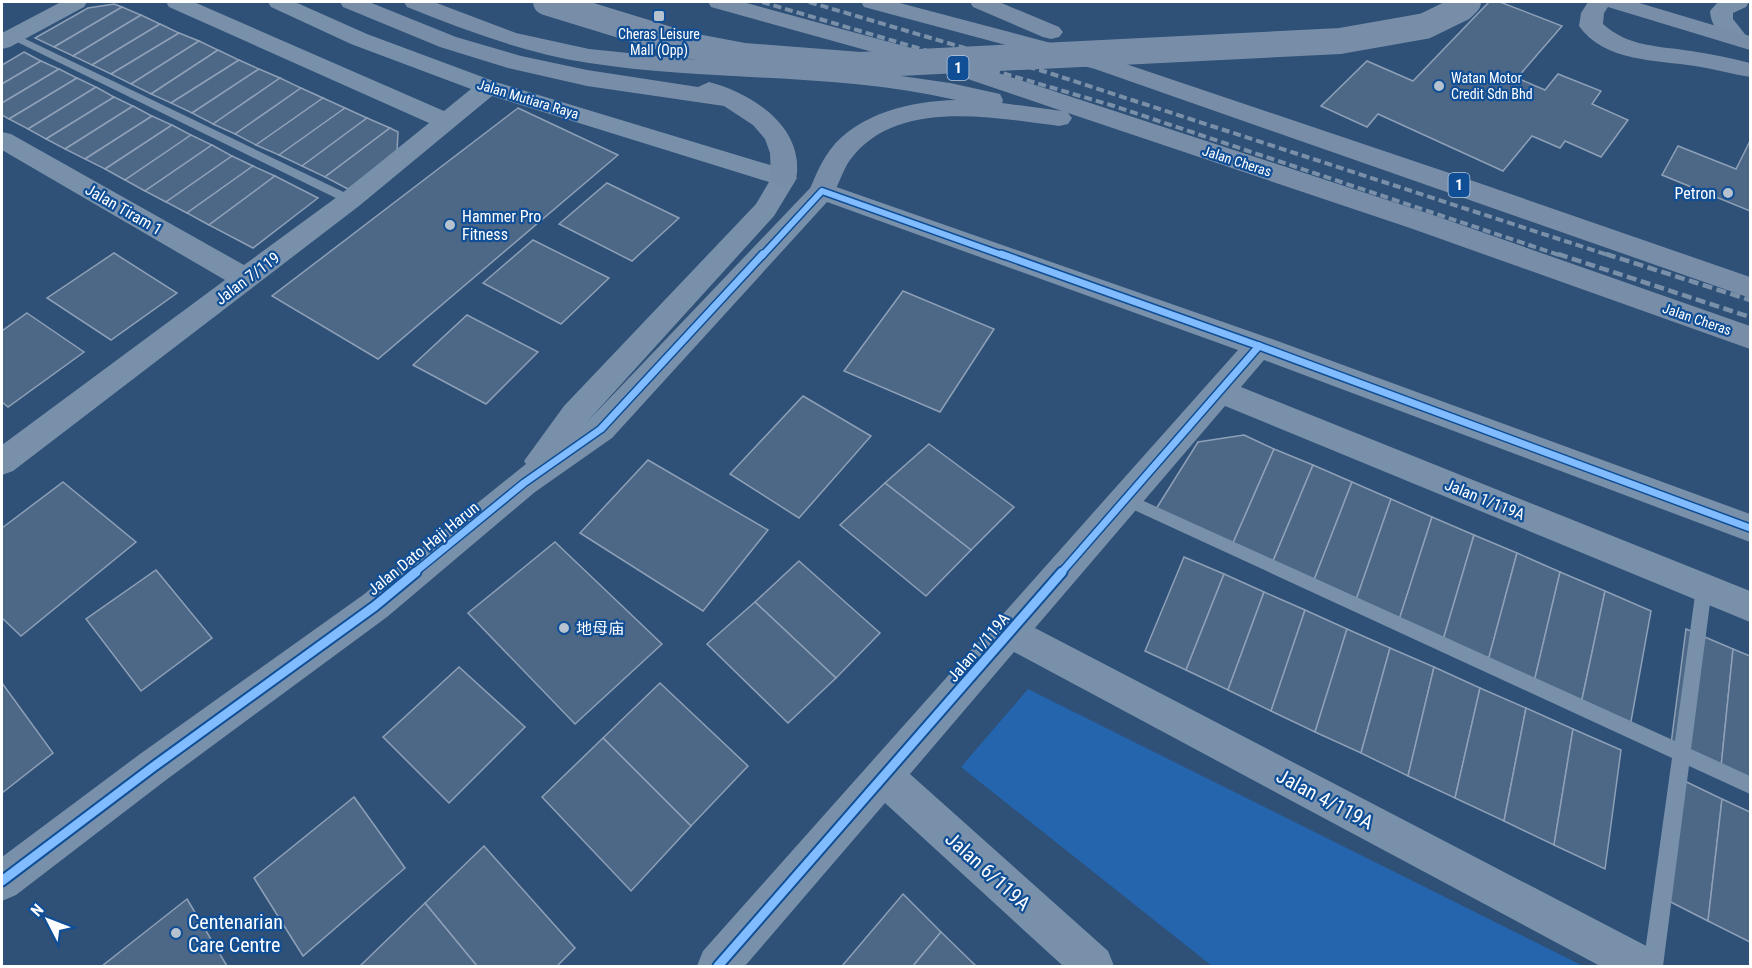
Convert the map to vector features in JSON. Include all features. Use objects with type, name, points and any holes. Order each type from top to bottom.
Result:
[{"type":"highway","points":[[351,2],[448,42],[528,66],[590,79],[729,99]]},
{"type":"highway","points":[[416,2],[490,32],[523,43],[560,50],[656,64],[867,78],[956,90],[1059,118],[1177,142]]},
{"type":"highway","points":[[546,2],[686,45],[744,56],[860,65],[1340,41],[1425,26],[1462,8],[1468,2]]},
{"type":"highway","name":"Jalan Cheras","points":[[719,2],[968,71],[1420,221],[1750,338]]},
{"type":"highway","name":"1","points":[[872,2],[1103,64],[1750,288]]},
{"type":"highway","points":[[981,2],[1054,33],[1159,67],[1221,104]]},
{"type":"highway","points":[[1600,2],[1594,7],[1591,16],[1592,26],[1599,35],[1618,46],[1639,53],[1724,63],[1750,70]]},
{"type":"highway","points":[[1614,2],[1743,41]]},
{"type":"highway","points":[[656,64],[754,112],[773,132],[782,151],[784,178]]},
{"type":"highway","points":[[822,191],[839,157],[861,135],[907,112],[961,107],[1059,118]]},
{"type":"highway","points":[[1697,268],[1750,273]]},
{"type":"street","points":[[7,39],[76,2]]},
{"type":"street","points":[[177,2],[448,122]]},
{"type":"street","name":"Jalan Mutiara Raya","points":[[279,2],[359,39],[488,87],[784,178]]},
{"type":"street","points":[[1738,2],[1728,5],[1721,11],[1722,20],[1743,41]]},
{"type":"street","name":"Jalan 7/119","points":[[2,462],[350,200],[488,87]]},
{"type":"street","name":"Jalan Tiram 1","points":[[2,140],[246,279]]},
{"type":"street","name":"Jalan Dato Haji Harun","points":[[524,483],[574,415],[765,210],[784,178]]},
{"type":"street","points":[[822,191],[1259,346],[1750,528]]},
{"type":"street","name":"Jalan Dato Haji Harun","points":[[2,881],[153,767],[375,606],[524,483],[601,429],[822,191]]},
{"type":"street","name":"Jalan 1/119A","points":[[718,966],[1259,346]]},
{"type":"street","name":"Jalan 1/119A","points":[[1220,391],[1750,607]]},
{"type":"street","name":"Jalan 4/119A","points":[[1010,632],[1641,966]]},
{"type":"street","name":"Jalan 6/119A","points":[[884,776],[1093,966]]},
{"type":"lane","points":[[7,39],[350,200]]},
{"type":"lane","points":[[1126,499],[1750,785]]},
{"type":"lane","points":[[1653,966],[1704,588]]},
{"type":"shaded area","points":[[1028,689],[1583,966],[1212,966],[961,767]]},
{"type":"building","name":"Watan Motor Credit Sdn Bhd","points":[[1489,2],[1500,2],[1562,26],[1517,78],[1545,90],[1558,74],[1601,91],[1592,104],[1628,120],[1601,157],[1565,141],[1560,148],[1532,136],[1503,171],[1378,114],[1367,127],[1321,106],[1367,61],[1413,81]]},
{"type":"building","points":[[114,4],[122,7],[54,47],[35,38],[88,8]]},
{"type":"building","points":[[122,7],[141,15],[73,56],[54,47]]},
{"type":"building","points":[[141,15],[160,24],[92,65],[73,56]]},
{"type":"building","points":[[160,24],[179,33],[111,74],[92,65]]},
{"type":"building","points":[[179,33],[199,41],[131,84],[111,74]]},
{"type":"building","points":[[199,41],[218,50],[151,94],[131,84]]},
{"type":"building","points":[[218,50],[239,60],[171,103],[151,94]]},
{"type":"building","points":[[24,52],[41,61],[2,84],[2,65]]},
{"type":"building","points":[[239,60],[259,69],[192,113],[171,103]]},
{"type":"building","points":[[41,61],[59,69],[2,103],[2,84]]},
{"type":"building","points":[[59,69],[77,78],[9,119],[2,115],[2,103]]},
{"type":"building","points":[[259,69],[280,78],[213,124],[192,113]]},
{"type":"building","points":[[77,78],[96,87],[28,129],[9,119]]},
{"type":"building","points":[[280,78],[301,88],[235,134],[213,124]]},
{"type":"building","points":[[96,87],[114,97],[46,139],[28,129]]},
{"type":"building","points":[[301,88],[323,98],[256,145],[235,134]]},
{"type":"building","points":[[114,97],[133,106],[65,149],[46,139]]},
{"type":"building","points":[[323,98],[345,108],[279,155],[256,145]]},
{"type":"building","points":[[133,106],[152,116],[85,159],[65,149]]},
{"type":"building","points":[[345,108],[367,118],[302,166],[279,155]]},
{"type":"building","name":"Hammer Pro Fitness","points":[[518,108],[618,155],[378,359],[272,296]]},
{"type":"building","points":[[152,116],[172,125],[105,169],[85,159]]},
{"type":"building","points":[[367,118],[390,128],[325,177],[302,166]]},
{"type":"building","points":[[172,125],[191,135],[125,180],[105,169]]},
{"type":"building","points":[[390,128],[398,132],[397,152],[348,189],[325,177]]},
{"type":"building","points":[[191,135],[212,145],[145,191],[125,180]]},
{"type":"building","name":"Petron","points":[[1750,141],[1750,211],[1662,175],[1678,146],[1736,169]]},
{"type":"building","points":[[212,145],[232,156],[166,202],[145,191]]},
{"type":"building","points":[[232,156],[253,166],[187,213],[166,202]]},
{"type":"building","points":[[253,166],[275,176],[209,225],[187,213]]},
{"type":"building","points":[[275,176],[318,198],[253,248],[209,225]]},
{"type":"building","points":[[607,183],[679,218],[632,261],[559,224]]},
{"type":"building","points":[[533,240],[609,278],[561,324],[483,283]]},
{"type":"building","points":[[114,253],[177,293],[111,340],[47,298]]},
{"type":"building","points":[[903,291],[994,329],[940,412],[844,371]]},
{"type":"building","points":[[27,313],[84,352],[8,407],[2,402],[2,331]]},
{"type":"building","points":[[467,315],[538,352],[486,404],[413,365]]},
{"type":"building","points":[[803,396],[871,436],[799,518],[730,474]]},
{"type":"building","points":[[1244,435],[1274,449],[1233,543],[1156,509],[1198,442]]},
{"type":"building","points":[[929,444],[1014,507],[971,550],[885,483]]},
{"type":"building","points":[[1274,449],[1313,465],[1273,561],[1233,543]]},
{"type":"building","points":[[648,460],[768,530],[703,611],[580,533]]},
{"type":"building","points":[[1313,465],[1352,482],[1314,580],[1273,561]]},
{"type":"building","points":[[63,482],[136,542],[21,636],[2,618],[2,528]]},
{"type":"building","points":[[1352,482],[1391,499],[1356,600],[1314,580]]},
{"type":"building","points":[[885,483],[971,550],[926,596],[840,525]]},
{"type":"building","points":[[1391,499],[1432,517],[1399,620],[1356,600]]},
{"type":"building","points":[[1432,517],[1474,535],[1443,640],[1399,620]]},
{"type":"building","points":[[1474,535],[1517,553],[1488,661],[1443,640]]},
{"type":"building","name":"地母庙","points":[[555,542],[662,644],[575,724],[468,613]]},
{"type":"building","points":[[1517,553],[1560,572],[1534,682],[1488,661]]},
{"type":"building","points":[[1184,557],[1224,574],[1186,670],[1145,651]]},
{"type":"building","points":[[799,561],[880,633],[836,678],[755,602]]},
{"type":"building","points":[[156,570],[212,638],[141,691],[86,619]]},
{"type":"building","points":[[1560,572],[1605,591],[1581,704],[1534,682]]},
{"type":"building","points":[[1224,574],[1264,592],[1228,690],[1186,670]]},
{"type":"building","points":[[1605,591],[1651,611],[1630,727],[1581,704]]},
{"type":"building","points":[[1264,592],[1305,610],[1271,711],[1228,690]]},
{"type":"building","points":[[755,602],[836,678],[788,723],[707,644]]},
{"type":"building","points":[[1305,610],[1347,629],[1315,732],[1271,711]]},
{"type":"building","points":[[1347,629],[1390,648],[1361,753],[1315,732]]},
{"type":"building","points":[[1686,629],[1733,649],[1721,767],[1671,744]]},
{"type":"building","points":[[1390,648],[1434,667],[1408,776],[1361,753]]},
{"type":"building","points":[[1733,649],[1750,656],[1750,781],[1721,767]]},
{"type":"building","points":[[459,667],[525,727],[449,803],[383,737]]},
{"type":"building","points":[[1434,667],[1480,688],[1455,798],[1408,776]]},
{"type":"building","points":[[2,683],[53,753],[2,793]]},
{"type":"building","points":[[660,683],[748,766],[691,826],[603,738]]},
{"type":"building","points":[[1480,688],[1526,708],[1504,821],[1455,798]]},
{"type":"building","points":[[1526,708],[1573,729],[1554,845],[1504,821]]},
{"type":"building","points":[[1573,729],[1621,750],[1605,869],[1554,845]]},
{"type":"building","points":[[603,738],[691,826],[631,891],[542,797]]},
{"type":"building","points":[[1672,775],[1722,799],[1708,921],[1655,894]]},
{"type":"building","points":[[354,797],[405,868],[303,956],[254,878]]},
{"type":"building","points":[[1722,799],[1750,812],[1750,942],[1708,921]]},
{"type":"building","points":[[484,846],[575,948],[557,966],[477,966],[425,903]]},
{"type":"building","points":[[903,894],[941,932],[913,966],[842,966]]},
{"type":"building","name":"Centenarian Care Centre","points":[[187,899],[227,966],[102,966]]},
{"type":"building","points":[[425,903],[477,966],[361,965]]},
{"type":"building","points":[[941,932],[976,966],[913,966]]},
{"type":"railway","points":[[762,2],[1114,106],[1562,256]]},
{"type":"railway","points":[[809,2],[1046,72],[1611,256]]},
{"type":"railway","points":[[1558,254],[1750,317]]},
{"type":"railway","points":[[1606,254],[1750,300]]},
{"type":"cycle path","points":[[2,881],[153,767],[375,606],[524,483],[601,429],[822,191],[1259,346],[1750,528]]},
{"type":"cycle path","points":[[718,966],[1259,346]]},
{"type":"place","name":"Cheras Leisure Mall (Opp)","points":[[659,16]]},
{"type":"place","name":"Watan Motor Credit Sdn Bhd","points":[[1439,86]]},
{"type":"place","name":"Petron","points":[[1728,193]]},
{"type":"place","name":"Hammer Pro Fitness","points":[[450,225]]},
{"type":"place","name":"地母庙","points":[[564,628]]},
{"type":"place","name":"Centenarian Care Centre","points":[[176,933]]}]
